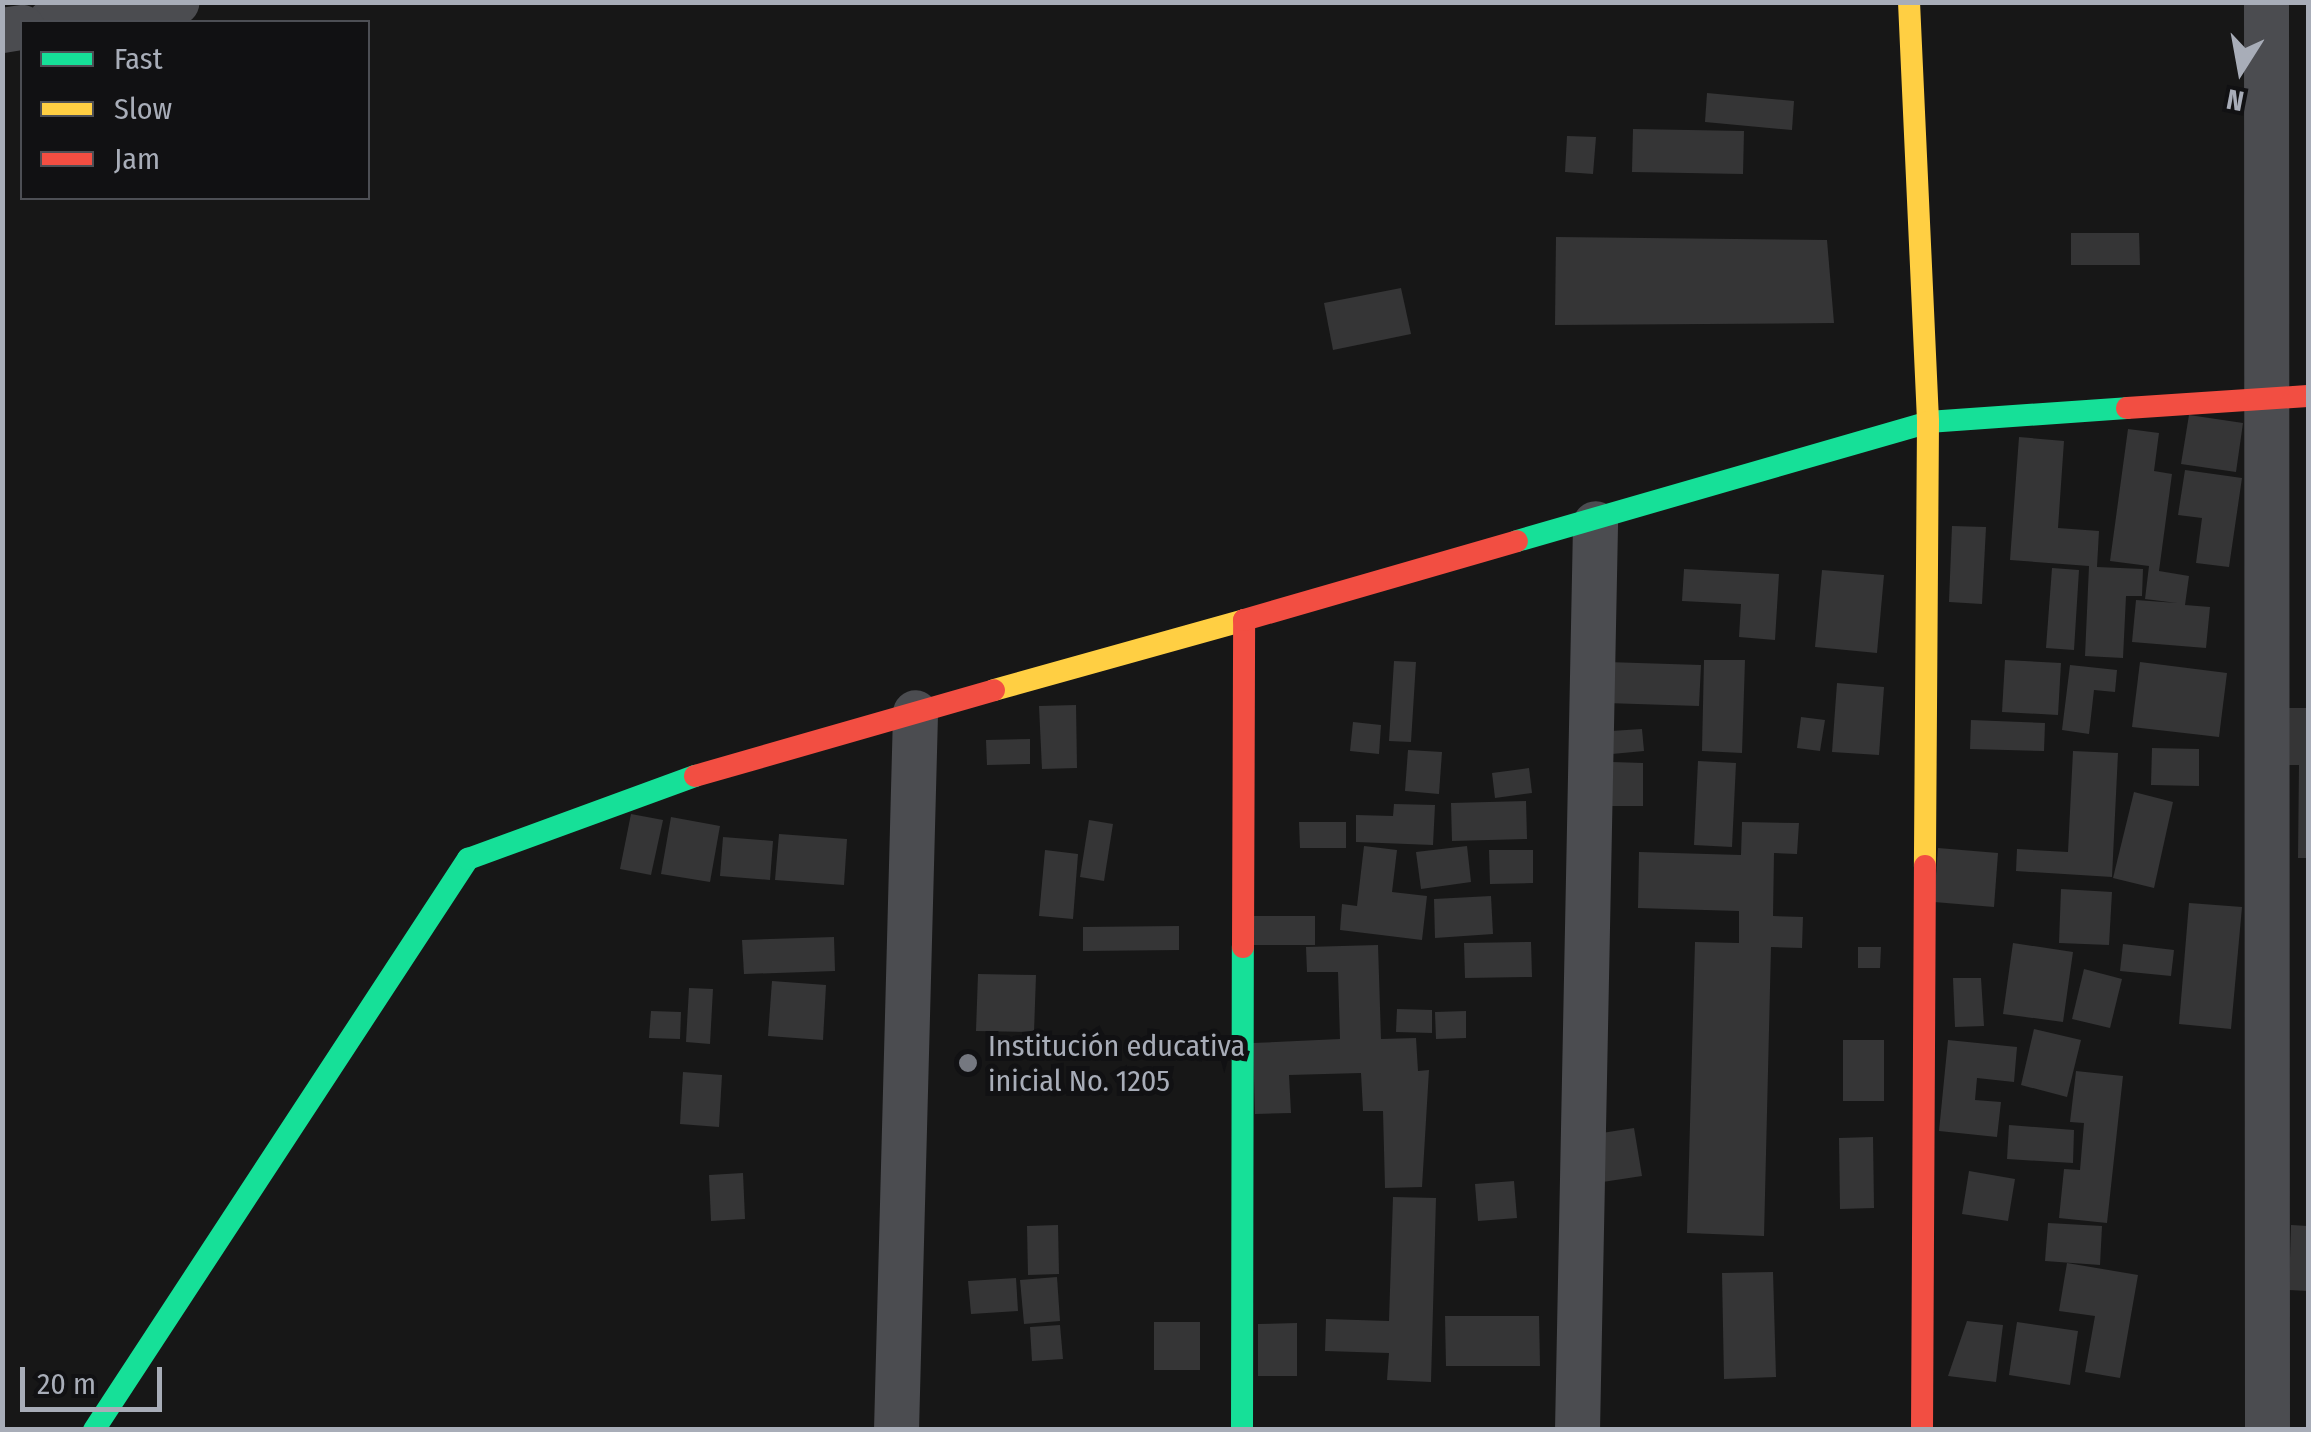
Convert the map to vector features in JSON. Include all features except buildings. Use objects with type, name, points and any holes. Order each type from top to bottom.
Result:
[{"type":"street","points":[[63,20],[176,2]]},
{"type":"street","points":[[1910,2],[1928,422],[1922,1430]]},
{"type":"street","points":[[2266,2],[2289,396],[2267,1430]]},
{"type":"street","points":[[94,1430],[126,1395],[468,859],[730,763],[1594,523],[1928,422],[2289,396]]},
{"type":"street","points":[[1577,1430],[1594,523]]},
{"type":"street","points":[[1242,1430],[1244,620]]},
{"type":"street","points":[[896,1430],[915,712]]},
{"type":"traffic: fast","points":[[1517,541],[1928,422],[2127,408]]},
{"type":"traffic: fast","points":[[94,1430],[468,859],[695,776]]},
{"type":"traffic: fast","points":[[1242,1430],[1243,947]]},
{"type":"traffic: slow","points":[[1909,2],[1928,422],[1925,866]]},
{"type":"traffic: slow","points":[[994,690],[1244,620]]},
{"type":"traffic: jam","points":[[2127,408],[2308,396]]},
{"type":"traffic: jam","points":[[1243,947],[1244,620],[1517,541]]},
{"type":"traffic: jam","points":[[695,776],[994,690]]},
{"type":"traffic: jam","points":[[1922,1430],[1925,866]]},
{"type":"place","name":"Institución educativa inicial No. 1205","points":[[968,1063]]}]
